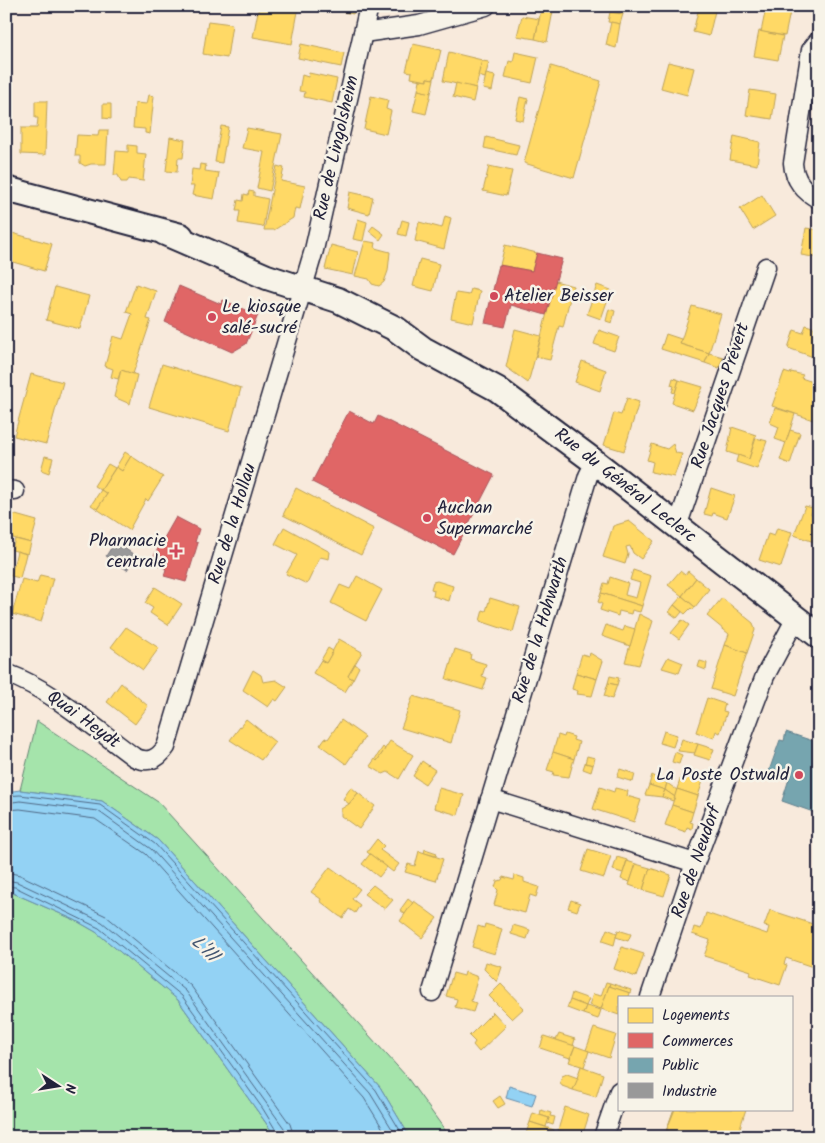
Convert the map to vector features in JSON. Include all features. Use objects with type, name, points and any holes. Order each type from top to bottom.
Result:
[{"type":"main road","name":"Rue du Général Leclerc","points":[[6,189],[165,233],[303,290],[332,312],[387,338],[424,349],[497,389],[595,462],[819,636]]},
{"type":"street","name":"Rue de Lingolsheim","points":[[303,290],[326,203],[369,6]]},
{"type":"street","points":[[363,33],[419,25],[486,6]]},
{"type":"street","points":[[819,40],[811,50],[793,163],[795,175],[801,185],[819,199]]},
{"type":"street","name":"Rue Jacques Prévert","points":[[677,527],[766,267]]},
{"type":"street","name":"Rue de la Hollau","points":[[160,756],[168,742],[303,290]]},
{"type":"street","name":"Rue de la Hohwarth","points":[[432,992],[588,476],[595,462]]},
{"type":"street","name":"Rue de Neudorf","points":[[650,996],[695,863],[764,676],[796,618]]},
{"type":"street","name":"Quai Heydt","points":[[6,673],[32,684],[55,699],[134,758],[149,761],[160,756]]},
{"type":"street","points":[[490,799],[695,863]]},
{"type":"street","points":[[603,1137],[618,1094]]},
{"type":"green space","points":[[37,721],[158,802],[406,1076],[450,1137],[410,1137],[380,1087],[158,840],[102,801],[20,790]]},
{"type":"green space","points":[[6,890],[75,920],[96,932],[178,1000],[276,1137],[6,1137]]},
{"type":"water","name":"L'Ill","points":[[20,790],[102,801],[158,840],[380,1087],[410,1137],[276,1137],[178,1000],[96,932],[75,920],[6,890],[6,792]]},
{"type":"water","points":[[509,1086],[536,1094],[532,1106],[506,1098]]},
{"type":"building: Logements","points":[[259,6],[299,6],[292,44],[253,37]]},
{"type":"building: Logements","points":[[317,6],[355,6],[353,14]]},
{"type":"building: Logements","points":[[542,6],[554,6],[547,42],[535,39]]},
{"type":"building: Logements","points":[[611,6],[624,8],[623,14],[610,12]]},
{"type":"building: Logements","points":[[699,7],[715,11],[709,36],[693,32]]},
{"type":"building: Logements","points":[[766,8],[790,12],[785,36],[761,32]]},
{"type":"building: Logements","points":[[610,12],[623,14],[620,24],[608,22]]},
{"type":"building: Logements","points":[[522,16],[539,19],[535,39],[517,36]]},
{"type":"building: Logements","points":[[208,21],[232,24],[227,58],[203,54]]},
{"type":"building: Logements","points":[[611,22],[620,24],[616,48],[606,45]]},
{"type":"building: Logements","points":[[759,31],[783,36],[778,60],[754,56]]},
{"type":"building: Logements","points":[[301,44],[344,53],[341,67],[298,58]]},
{"type":"building: Logements","points":[[413,44],[441,50],[434,79],[427,78],[427,81],[411,78],[412,72],[406,71]]},
{"type":"building: Logements","points":[[449,52],[482,60],[476,88],[443,81]]},
{"type":"building: Logements","points":[[515,52],[538,57],[532,83],[505,77],[509,61],[513,62]]},
{"type":"building: Logements","points":[[482,61],[489,62],[485,78],[478,76]]},
{"type":"building: Logements","points":[[668,62],[694,68],[687,95],[661,88]]},
{"type":"building: Logements","points":[[551,66],[601,81],[574,178],[524,163]]},
{"type":"building: Logements","points":[[309,73],[337,79],[332,103],[304,97],[305,92],[299,91],[302,75],[308,77]]},
{"type":"building: Logements","points":[[486,74],[495,76],[492,91],[483,89]]},
{"type":"building: Logements","points":[[427,78],[434,79],[431,93],[418,90],[420,80],[427,81]]},
{"type":"building: Logements","points":[[456,83],[476,88],[473,102],[453,97]]},
{"type":"building: Logements","points":[[418,90],[431,93],[426,114],[413,111]]},
{"type":"building: Logements","points":[[750,90],[776,94],[772,119],[746,115]]},
{"type":"building: Logements","points":[[149,95],[154,96],[150,134],[145,133],[145,129],[133,128],[135,103],[147,104]]},
{"type":"building: Logements","points":[[371,96],[388,100],[386,109],[391,111],[386,134],[364,129]]},
{"type":"building: Logements","points":[[520,97],[528,99],[523,121],[515,119]]},
{"type":"building: Logements","points":[[35,101],[47,101],[45,155],[21,154],[21,128],[37,128],[38,118],[35,118]]},
{"type":"building: Logements","points":[[103,104],[111,104],[111,119],[103,118]]},
{"type":"building: Logements","points":[[221,126],[228,127],[222,163],[215,162]]},
{"type":"building: Logements","points":[[247,128],[282,134],[270,191],[257,188],[264,152],[242,148]]},
{"type":"building: Logements","points":[[99,130],[108,130],[106,164],[85,166],[80,163],[80,156],[75,156],[77,135],[98,136]]},
{"type":"building: Logements","points":[[734,136],[760,142],[757,165],[730,160]]},
{"type":"building: Logements","points":[[170,137],[185,140],[183,158],[178,158],[177,172],[166,171]]},
{"type":"building: Logements","points":[[486,137],[519,145],[516,155],[484,148]]},
{"type":"building: Logements","points":[[128,145],[137,146],[137,153],[146,154],[143,181],[129,179],[127,182],[121,182],[118,175],[114,175],[116,151],[128,152]]},
{"type":"building: Logements","points":[[200,164],[206,165],[205,171],[219,173],[214,199],[192,195],[194,186],[190,186],[192,169],[199,170]]},
{"type":"building: Logements","points":[[277,166],[284,168],[281,181],[305,186],[300,209],[295,208],[293,218],[274,230],[264,230]]},
{"type":"building: Logements","points":[[489,166],[512,171],[506,196],[483,191]]},
{"type":"building: Logements","points":[[249,191],[254,192],[254,196],[268,199],[263,227],[238,223],[240,211],[236,211],[238,200],[243,201],[244,194],[248,195]]},
{"type":"building: Logements","points":[[350,192],[373,197],[369,214],[347,208]]},
{"type":"building: Logements","points":[[762,195],[775,216],[753,230],[740,209]]},
{"type":"building: Logements","points":[[445,216],[451,218],[444,249],[415,241],[419,222],[442,228]]},
{"type":"building: Logements","points":[[358,219],[367,222],[363,241],[353,239]]},
{"type":"building: Logements","points":[[402,220],[409,222],[406,236],[398,234]]},
{"type":"building: Logements","points":[[373,226],[384,234],[380,240],[369,231]]},
{"type":"building: Logements","points":[[806,228],[819,230],[819,258],[801,255]]},
{"type":"building: Logements","points":[[12,233],[52,244],[44,271],[6,260]]},
{"type":"building: Logements","points":[[365,241],[376,243],[375,248],[390,252],[388,271],[384,282],[379,286],[372,284],[369,279],[355,276]]},
{"type":"building: Logements","points":[[331,245],[358,252],[353,275],[325,269]]},
{"type":"building: Logements","points":[[505,245],[537,253],[532,271],[500,265]]},
{"type":"building: Logements","points":[[420,259],[439,264],[433,291],[413,286]]},
{"type":"building: Logements","points":[[555,281],[573,286],[563,327],[559,326],[550,360],[536,357]]},
{"type":"building: Logements","points":[[136,284],[156,291],[147,319],[151,320],[133,374],[121,370],[118,379],[111,377],[113,369],[105,366],[113,336],[123,339],[132,314],[126,312]]},
{"type":"building: Logements","points":[[597,285],[611,290],[601,319],[587,314]]},
{"type":"building: Logements","points":[[55,287],[89,296],[80,329],[46,320]]},
{"type":"building: Logements","points":[[471,289],[480,291],[473,323],[451,318],[456,293],[469,295]]},
{"type":"building: Logements","points":[[692,306],[721,314],[709,353],[680,344]]},
{"type":"building: Logements","points":[[609,309],[615,311],[612,323],[606,321]]},
{"type":"building: Logements","points":[[806,325],[819,329],[819,359],[788,348],[794,330],[803,333]]},
{"type":"building: Logements","points":[[515,329],[541,336],[528,383],[506,367]]},
{"type":"building: Logements","points":[[599,330],[619,337],[614,351],[594,344]]},
{"type":"building: Logements","points":[[666,334],[681,339],[680,344],[709,353],[705,363],[661,349]]},
{"type":"building: Logements","points":[[709,353],[723,357],[719,368],[705,363]]},
{"type":"building: Logements","points":[[582,361],[606,370],[600,391],[575,382]]},
{"type":"building: Logements","points":[[162,364],[241,388],[229,431],[149,407]]},
{"type":"building: Logements","points":[[121,370],[137,375],[130,404],[114,397]]},
{"type":"building: Logements","points":[[784,372],[803,375],[801,378],[819,384],[819,422],[772,406]]},
{"type":"building: Logements","points":[[31,374],[63,382],[46,444],[14,436]]},
{"type":"building: Logements","points":[[673,378],[679,380],[675,393],[672,392],[674,386],[671,385]]},
{"type":"building: Logements","points":[[679,380],[703,387],[693,410],[672,403]]},
{"type":"building: Logements","points":[[627,398],[639,402],[624,451],[604,445],[614,413],[621,415]]},
{"type":"building: Logements","points":[[775,408],[795,414],[786,443],[775,439],[779,427],[770,423]]},
{"type":"building: Logements","points":[[732,427],[756,435],[749,459],[727,452]]},
{"type":"building: Logements","points":[[790,430],[800,433],[790,464],[780,460]]},
{"type":"building: Logements","points":[[756,438],[767,441],[757,469],[736,462],[738,455],[749,459]]},
{"type":"building: Logements","points":[[652,444],[667,449],[673,444],[676,453],[682,454],[674,477],[651,472],[653,462],[647,460]]},
{"type":"building: Logements","points":[[125,452],[131,456],[122,471],[116,467]]},
{"type":"building: Logements","points":[[45,456],[53,458],[49,473],[41,470]]},
{"type":"building: Logements","points":[[131,456],[163,477],[148,501],[146,499],[129,530],[97,509],[107,494],[101,490],[116,467],[122,471]]},
{"type":"building: Logements","points":[[108,464],[115,468],[101,490],[94,486]]},
{"type":"building: Logements","points":[[296,488],[374,529],[361,555],[283,515]]},
{"type":"building: Logements","points":[[711,488],[735,496],[727,518],[713,513],[712,516],[704,514]]},
{"type":"building: Logements","points":[[101,490],[107,494],[97,509],[91,505]]},
{"type":"building: Logements","points":[[805,506],[813,508],[811,514],[819,517],[817,543],[794,535]]},
{"type":"building: Logements","points":[[12,514],[37,521],[31,543],[6,536]]},
{"type":"building: Logements","points":[[629,521],[654,541],[641,559],[633,553],[630,546],[626,547],[628,554],[625,564],[603,557],[613,526]]},
{"type":"building: Logements","points":[[284,527],[330,552],[329,559],[320,557],[307,584],[286,574],[297,555],[275,544]]},
{"type":"building: Logements","points":[[777,528],[792,532],[781,567],[759,560],[768,534],[774,536]]},
{"type":"building: Logements","points":[[15,539],[31,543],[28,554],[12,550]]},
{"type":"building: Logements","points":[[17,551],[26,554],[20,578],[11,576]]},
{"type":"building: Logements","points":[[633,570],[651,576],[642,606],[601,593],[604,583],[608,584],[610,577],[628,583],[625,595],[636,598],[640,583],[630,580]]},
{"type":"building: Logements","points":[[680,571],[685,575],[688,571],[696,578],[682,596],[668,585]]},
{"type":"building: Logements","points":[[40,575],[53,578],[41,622],[12,614],[22,579],[37,583]]},
{"type":"building: Logements","points":[[357,576],[382,590],[366,621],[331,603],[340,585],[350,589]]},
{"type":"building: Logements","points":[[696,578],[709,589],[695,607],[682,596]]},
{"type":"building: Logements","points":[[437,581],[453,586],[449,601],[433,596],[434,590],[431,589],[433,582]]},
{"type":"building: Logements","points":[[155,587],[182,604],[168,625],[150,613],[153,608],[145,603]]},
{"type":"building: Logements","points":[[601,593],[642,606],[640,612],[632,610],[631,614],[619,611],[618,616],[600,610],[602,604],[598,602]]},
{"type":"building: Logements","points":[[682,596],[695,607],[685,614],[674,605]]},
{"type":"building: Logements","points":[[490,598],[520,607],[513,632],[480,621],[483,610],[486,611]]},
{"type":"building: Logements","points":[[722,598],[753,623],[755,630],[747,653],[725,645],[729,634],[707,616]]},
{"type":"building: Logements","points":[[674,605],[682,612],[677,618],[669,612]]},
{"type":"building: Logements","points":[[639,614],[653,621],[639,665],[625,662]]},
{"type":"building: Logements","points":[[682,620],[689,625],[679,639],[671,633]]},
{"type":"building: Logements","points":[[606,625],[623,631],[625,626],[635,629],[630,646],[602,636]]},
{"type":"building: Logements","points":[[126,627],[159,648],[143,670],[111,647]]},
{"type":"building: Logements","points":[[339,639],[362,652],[348,676],[353,679],[345,692],[313,673],[321,660],[326,663]]},
{"type":"building: Logements","points":[[725,645],[747,653],[733,696],[711,689]]},
{"type":"building: Logements","points":[[328,648],[333,651],[326,663],[321,660]]},
{"type":"building: Logements","points":[[455,649],[471,654],[470,659],[486,664],[482,676],[487,678],[483,690],[446,679]]},
{"type":"building: Logements","points":[[590,653],[603,661],[597,679],[576,673],[582,654],[589,656]]},
{"type":"building: Logements","points":[[668,657],[683,663],[679,673],[662,668]]},
{"type":"building: Logements","points":[[700,661],[707,663],[706,670],[698,667]]},
{"type":"building: Logements","points":[[355,664],[359,667],[353,679],[348,676]]},
{"type":"building: Logements","points":[[253,670],[261,675],[263,682],[276,680],[287,687],[277,701],[274,699],[268,707],[243,690]]},
{"type":"building: Logements","points":[[576,673],[597,679],[592,696],[577,694],[578,691],[572,689]]},
{"type":"building: Logements","points":[[610,676],[619,678],[617,685],[608,683]]},
{"type":"building: Logements","points":[[121,683],[148,706],[135,724],[107,702]]},
{"type":"building: Logements","points":[[608,683],[617,685],[612,699],[604,696]]},
{"type":"building: Logements","points":[[413,696],[460,710],[451,743],[401,728]]},
{"type":"building: Logements","points":[[707,698],[725,704],[723,711],[727,712],[720,733],[716,731],[714,738],[696,732]]},
{"type":"building: Logements","points":[[246,719],[275,742],[261,760],[230,740]]},
{"type":"building: Logements","points":[[341,720],[365,737],[346,764],[320,745],[325,738],[328,739]]},
{"type":"building: Logements","points":[[664,731],[677,735],[673,747],[660,743]]},
{"type":"building: Logements","points":[[565,734],[574,737],[573,740],[579,742],[574,759],[553,752],[558,735],[564,737]]},
{"type":"building: Logements","points":[[682,739],[698,744],[695,753],[678,751]]},
{"type":"building: Logements","points":[[390,741],[413,755],[399,779],[388,772],[383,774],[370,766],[375,759],[377,761]]},
{"type":"building: Logements","points":[[698,744],[714,749],[710,760],[694,755]]},
{"type":"building: Logements","points":[[383,747],[385,749],[377,761],[375,759]]},
{"type":"building: Logements","points":[[553,752],[574,759],[569,777],[553,775],[554,772],[547,770]]},
{"type":"building: Logements","points":[[675,752],[682,755],[679,764],[672,762]]},
{"type":"building: Logements","points":[[587,756],[595,758],[593,765],[585,763]]},
{"type":"building: Logements","points":[[422,761],[435,770],[425,784],[413,776]]},
{"type":"building: Logements","points":[[585,763],[593,765],[591,772],[583,769]]},
{"type":"building: Logements","points":[[684,768],[705,775],[698,796],[677,789]]},
{"type":"building: Logements","points":[[620,769],[635,774],[633,782],[617,777]]},
{"type":"building: Logements","points":[[652,775],[667,783],[665,790],[649,785]]},
{"type":"building: Logements","points":[[667,783],[677,790],[675,797],[665,790]]},
{"type":"building: Logements","points":[[649,785],[665,790],[662,797],[645,795]]},
{"type":"building: Logements","points":[[351,787],[358,793],[349,804],[343,799]]},
{"type":"building: Logements","points":[[600,787],[614,792],[615,788],[628,791],[627,796],[641,800],[634,822],[593,809]]},
{"type":"building: Logements","points":[[439,788],[464,795],[458,815],[434,808]]},
{"type":"building: Logements","points":[[677,789],[698,796],[693,812],[672,805]]},
{"type":"building: Logements","points":[[665,790],[675,797],[673,801],[662,797]]},
{"type":"building: Logements","points":[[358,793],[375,806],[359,829],[341,816],[341,809],[349,804]]},
{"type":"building: Logements","points":[[672,805],[693,812],[690,822],[693,823],[692,829],[687,827],[686,832],[665,825]]},
{"type":"building: Logements","points":[[377,839],[384,846],[380,850],[399,864],[393,872],[367,852]]},
{"type":"building: Logements","points":[[425,849],[437,853],[436,856],[424,853]]},
{"type":"building: Logements","points":[[588,849],[611,856],[604,878],[581,871]]},
{"type":"building: Logements","points":[[419,851],[443,859],[436,881],[405,872],[408,864],[415,866]]},
{"type":"building: Logements","points":[[370,854],[387,867],[379,877],[362,864]]},
{"type":"building: Logements","points":[[617,857],[627,860],[623,873],[613,870]]},
{"type":"building: Logements","points":[[627,861],[636,864],[630,882],[621,879]]},
{"type":"building: Logements","points":[[636,864],[650,868],[643,890],[629,885]]},
{"type":"building: Logements","points":[[330,867],[360,889],[352,899],[360,905],[355,913],[349,909],[343,918],[311,892]]},
{"type":"building: Logements","points":[[650,868],[671,875],[664,896],[643,890]]},
{"type":"building: Logements","points":[[515,875],[524,878],[524,882],[539,887],[536,897],[530,895],[525,913],[494,905],[498,890],[495,887],[497,881],[502,880],[503,877],[514,880]]},
{"type":"building: Logements","points":[[373,885],[393,900],[385,909],[364,894]]},
{"type":"building: Logements","points":[[408,899],[413,903],[405,914],[400,910]]},
{"type":"building: Logements","points":[[571,900],[580,903],[577,911],[568,908]]},
{"type":"building: Logements","points":[[414,901],[437,918],[422,938],[400,921]]},
{"type":"building: Logements","points":[[770,910],[819,926],[819,969],[786,958],[784,964],[787,965],[780,985],[750,975],[751,971],[704,956],[710,940],[692,934],[694,927],[701,929],[706,913],[767,934],[769,927],[764,926]]},
{"type":"building: Logements","points":[[485,924],[502,929],[495,954],[472,947],[478,926],[484,928]]},
{"type":"building: Logements","points":[[513,925],[530,930],[527,939],[511,934]]},
{"type":"building: Logements","points":[[607,929],[617,933],[614,945],[602,941]]},
{"type":"building: Logements","points":[[618,930],[631,934],[628,941],[616,937]]},
{"type":"building: Logements","points":[[622,947],[644,954],[636,977],[614,969]]},
{"type":"building: Logements","points":[[486,962],[502,967],[497,982],[484,969]]},
{"type":"building: Logements","points":[[465,972],[478,977],[471,1001],[476,1003],[473,1012],[455,1007],[457,999],[446,996],[453,973],[464,976]]},
{"type":"building: Logements","points":[[606,982],[610,983],[601,1009],[589,1005],[593,994],[601,996]]},
{"type":"building: Logements","points":[[610,983],[631,990],[630,993],[609,986]]},
{"type":"building: Logements","points":[[501,984],[524,1008],[512,1019],[489,996]]},
{"type":"building: Logements","points":[[609,986],[630,993],[629,996],[618,996],[618,1015],[601,1009]]},
{"type":"building: Logements","points":[[572,993],[589,999],[586,1006],[570,1000]]},
{"type":"building: Logements","points":[[570,1000],[586,1006],[583,1014],[567,1008]]},
{"type":"building: Logements","points":[[586,1006],[601,1010],[598,1019],[583,1014]]},
{"type":"building: Logements","points":[[493,1012],[506,1026],[479,1052],[473,1045],[475,1042],[469,1036]]},
{"type":"building: Logements","points":[[594,1028],[616,1035],[609,1058],[586,1050]]},
{"type":"building: Logements","points":[[559,1034],[575,1039],[573,1046],[556,1040]]},
{"type":"building: Logements","points":[[544,1036],[575,1046],[570,1058],[540,1048]]},
{"type":"building: Logements","points":[[575,1046],[589,1051],[584,1067],[569,1062]]},
{"type":"building: Logements","points":[[581,1066],[603,1074],[596,1097],[573,1090]]},
{"type":"building: Logements","points":[[567,1074],[578,1078],[573,1090],[562,1086],[560,1082],[562,1076]]},
{"type":"building: Logements","points":[[500,1096],[505,1104],[498,1108],[493,1101]]},
{"type":"building: Logements","points":[[565,1107],[589,1115],[582,1137],[558,1130]]},
{"type":"building: Logements","points":[[541,1110],[551,1113],[550,1116],[555,1117],[553,1125],[547,1123],[549,1118],[540,1115]]},
{"type":"building: Logements","points":[[674,1110],[667,1129],[672,1137],[664,1137]]},
{"type":"building: Logements","points":[[675,1110],[746,1110],[737,1137],[672,1137],[667,1129]]},
{"type":"building: Logements","points":[[533,1113],[549,1118],[546,1127],[530,1122]]},
{"type":"building: Logements","points":[[530,1122],[554,1130],[552,1136],[525,1136]]},
{"type":"building: Commerces","points":[[537,253],[562,259],[546,315],[511,305],[505,327],[485,323],[499,265],[532,271]]},
{"type":"building: Commerces","name":"Le kiosque salé-sucré","points":[[179,286],[221,304],[223,300],[258,315],[246,344],[232,352],[165,322]]},
{"type":"building: Commerces","name":"Auchan Supermarché","points":[[349,411],[374,424],[378,416],[494,475],[453,554],[312,482]]},
{"type":"building: Commerces","name":"Pharmacie centrale","points":[[176,517],[199,529],[195,542],[198,543],[186,582],[164,576],[166,569],[151,561]]},
{"type":"building: Public","name":"La Poste Ostwald","points":[[786,732],[819,743],[819,814],[782,801],[789,779],[769,771],[780,740],[784,741]]},
{"type":"building: Industrie","points":[[115,542],[136,556],[127,570],[106,556]]},
{"type":"place","name":"Atelier Beisser","points":[[494,296]]},
{"type":"place","name":"Le kiosque salé-sucré","points":[[212,317]]},
{"type":"place","name":"Auchan Supermarché","points":[[427,518]]},
{"type":"place","name":"Pharmacie centrale","points":[[176,551]]},
{"type":"place","name":"La Poste Ostwald","points":[[799,775]]}]
